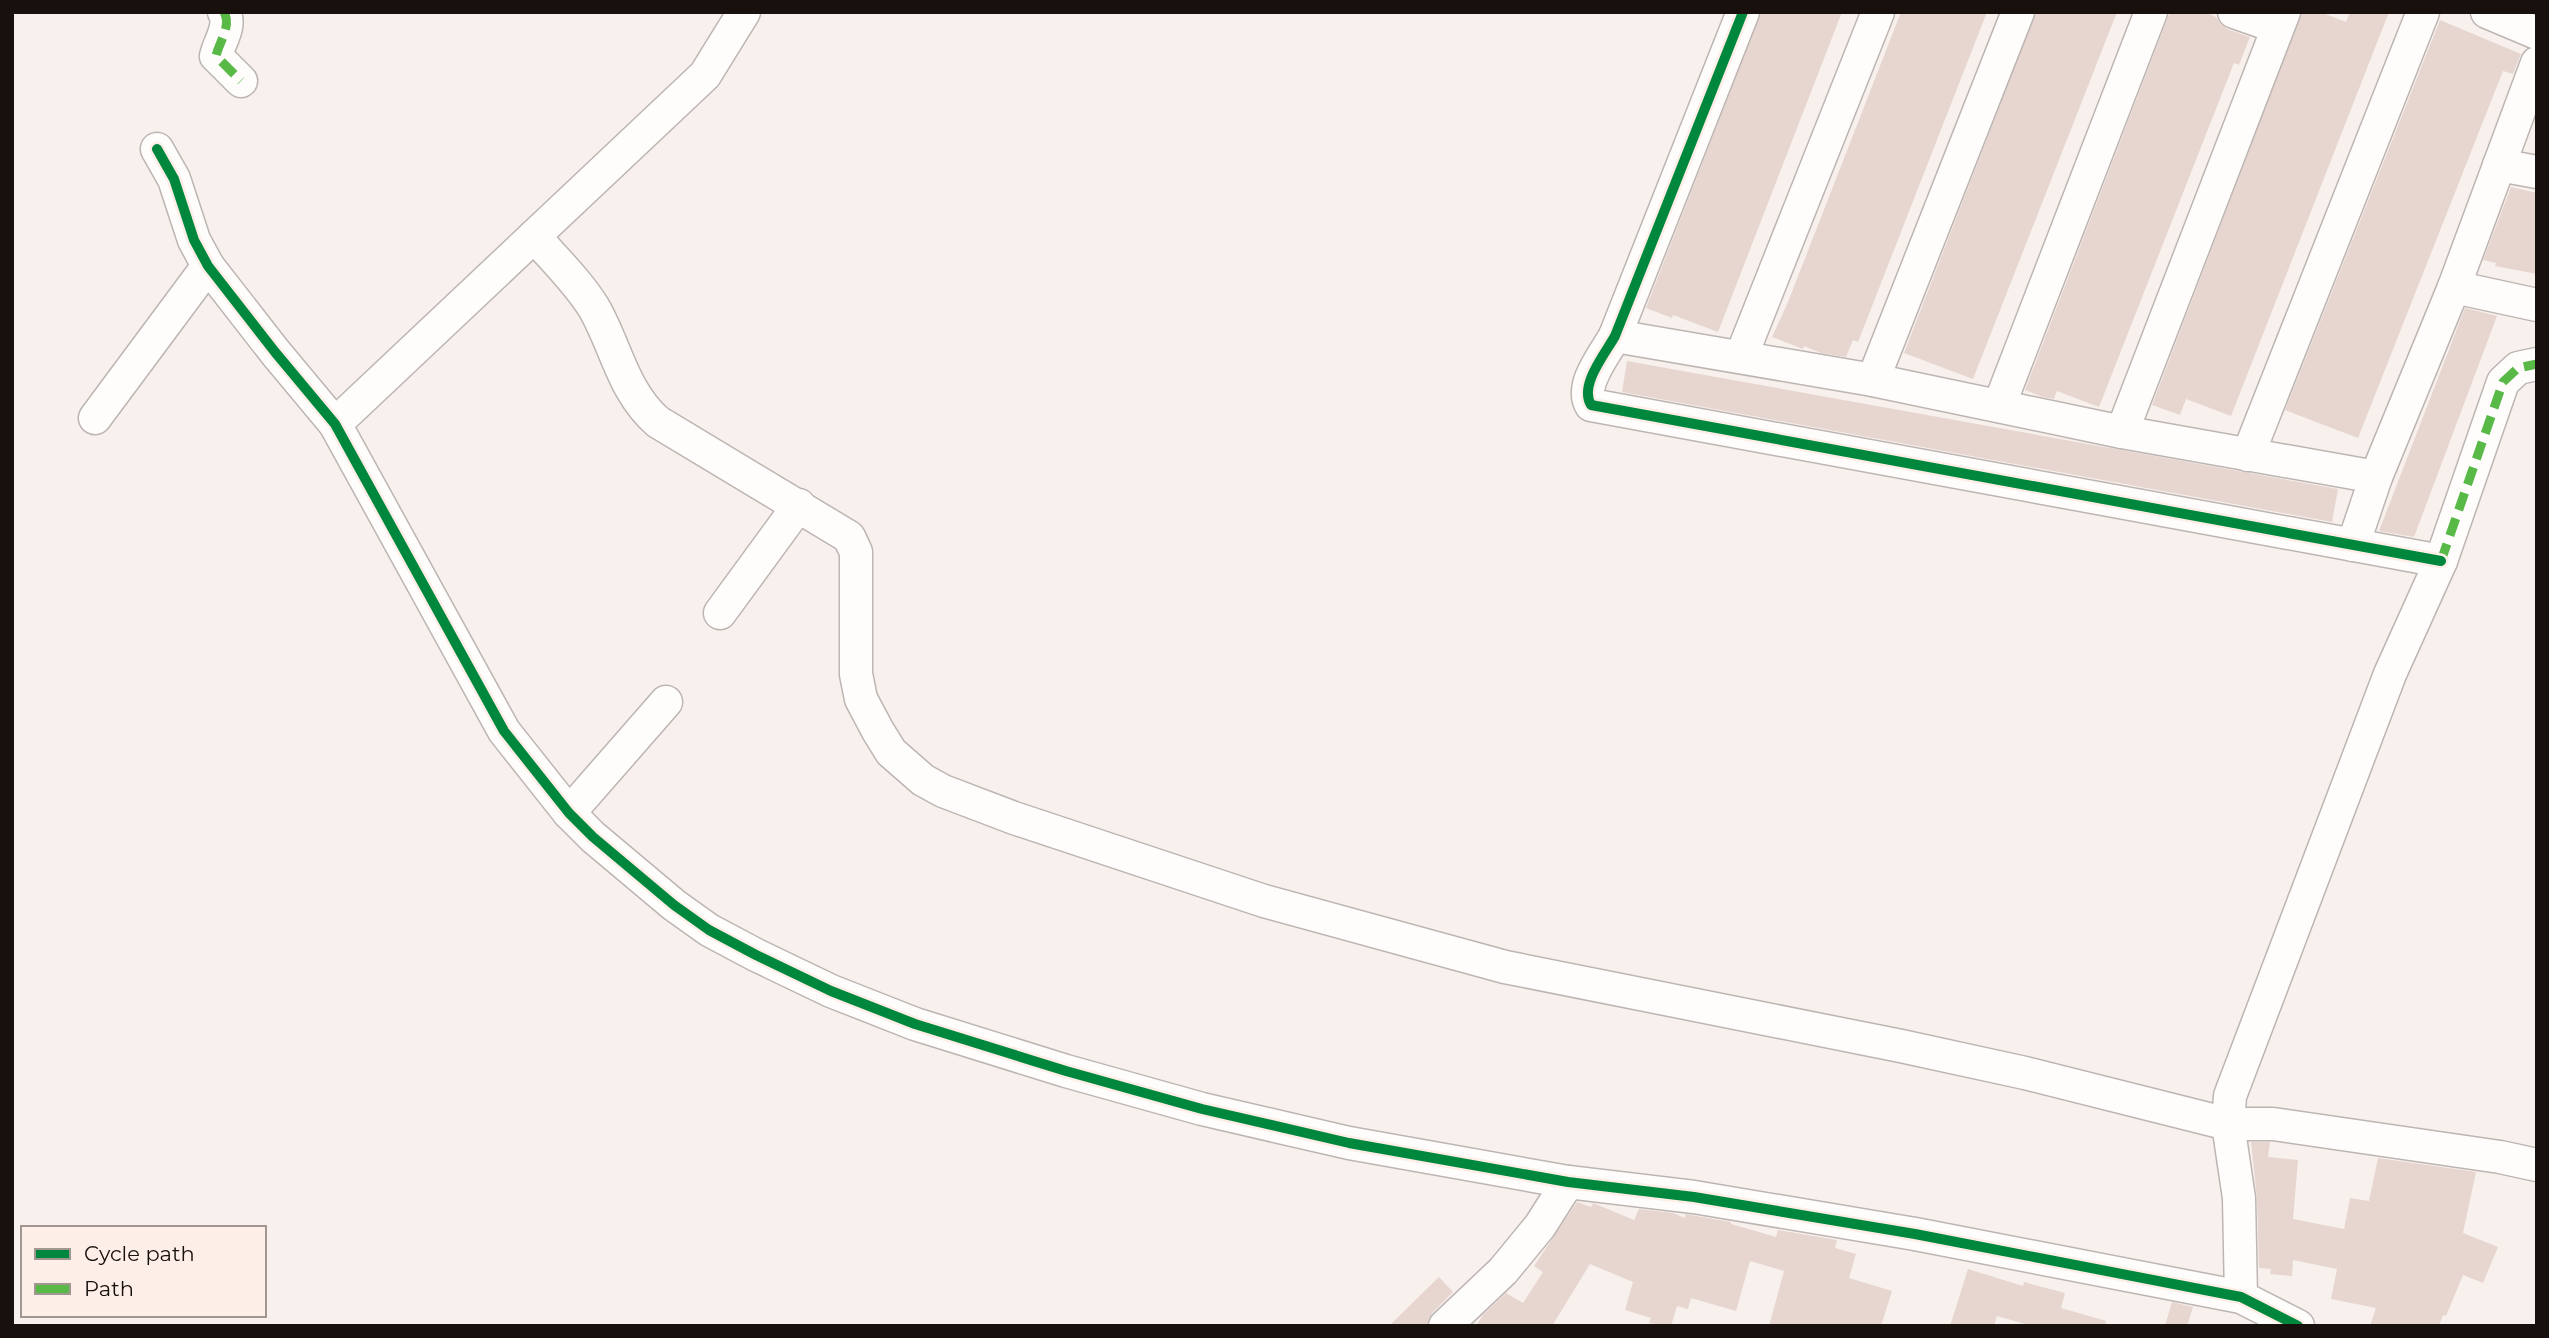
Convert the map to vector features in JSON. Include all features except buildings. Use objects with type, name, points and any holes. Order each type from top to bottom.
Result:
[{"type":"street","points":[[224,12],[228,18],[216,56],[241,81]]},
{"type":"street","points":[[335,424],[705,75],[744,12]]},
{"type":"street","points":[[1743,12],[1615,336],[1588,388],[1588,402],[1596,407],[2441,561]]},
{"type":"street","points":[[1741,357],[1878,12]]},
{"type":"street","points":[[1873,380],[2018,12]]},
{"type":"street","points":[[1999,406],[2151,12]]},
{"type":"street","points":[[2122,432],[2280,20],[2234,12]]},
{"type":"street","points":[[2248,455],[2423,12]]},
{"type":"street","points":[[2487,12],[2537,33]]},
{"type":"street","points":[[2353,545],[2376,477],[2454,287],[2537,64]]},
{"type":"street","points":[[157,149],[174,179],[194,240],[208,266],[335,424],[504,731],[569,813],[674,905],[709,930],[756,956],[915,1024],[1202,1109],[1349,1143],[1568,1182],[1694,1197],[1874,1227],[2241,1297],[2298,1326]]},
{"type":"street","points":[[2499,164],[2537,172]]},
{"type":"street","points":[[534,236],[592,305],[642,408],[657,422],[843,532],[855,545],[856,674],[861,699],[891,752],[923,780],[943,791],[1014,818],[1264,901],[1493,964],[1901,1046],[2025,1073],[2228,1124],[2273,1124],[2500,1157],[2537,1165]]},
{"type":"street","points":[[95,418],[208,266]]},
{"type":"street","points":[[2454,287],[2537,305]]},
{"type":"street","points":[[1615,336],[1873,380],[2122,432],[2376,477]]},
{"type":"street","points":[[2241,1297],[2239,1198],[2228,1124],[2230,1096],[2390,674],[2441,561],[2503,382],[2518,368],[2537,364]]},
{"type":"street","points":[[720,613],[799,505]]},
{"type":"street","points":[[569,813],[666,702]]},
{"type":"street","points":[[1445,1326],[1503,1272],[1540,1226],[1568,1182]]},
{"type":"marked path","points":[[224,12],[227,23],[216,56],[241,81]]},
{"type":"marked path","points":[[2441,561],[2503,382],[2518,368],[2537,364]]},
{"type":"cycle path","points":[[1743,12],[1615,336],[1591,379],[1588,388],[1591,405],[2441,561]]},
{"type":"cycle path","points":[[157,149],[174,179],[194,240],[208,266],[335,424],[504,731],[569,813],[593,837],[674,905],[709,930],[831,991],[915,1024],[1066,1071],[1202,1109],[1349,1143],[1568,1182],[1694,1197],[1915,1234],[2241,1297],[2298,1326]]}]
